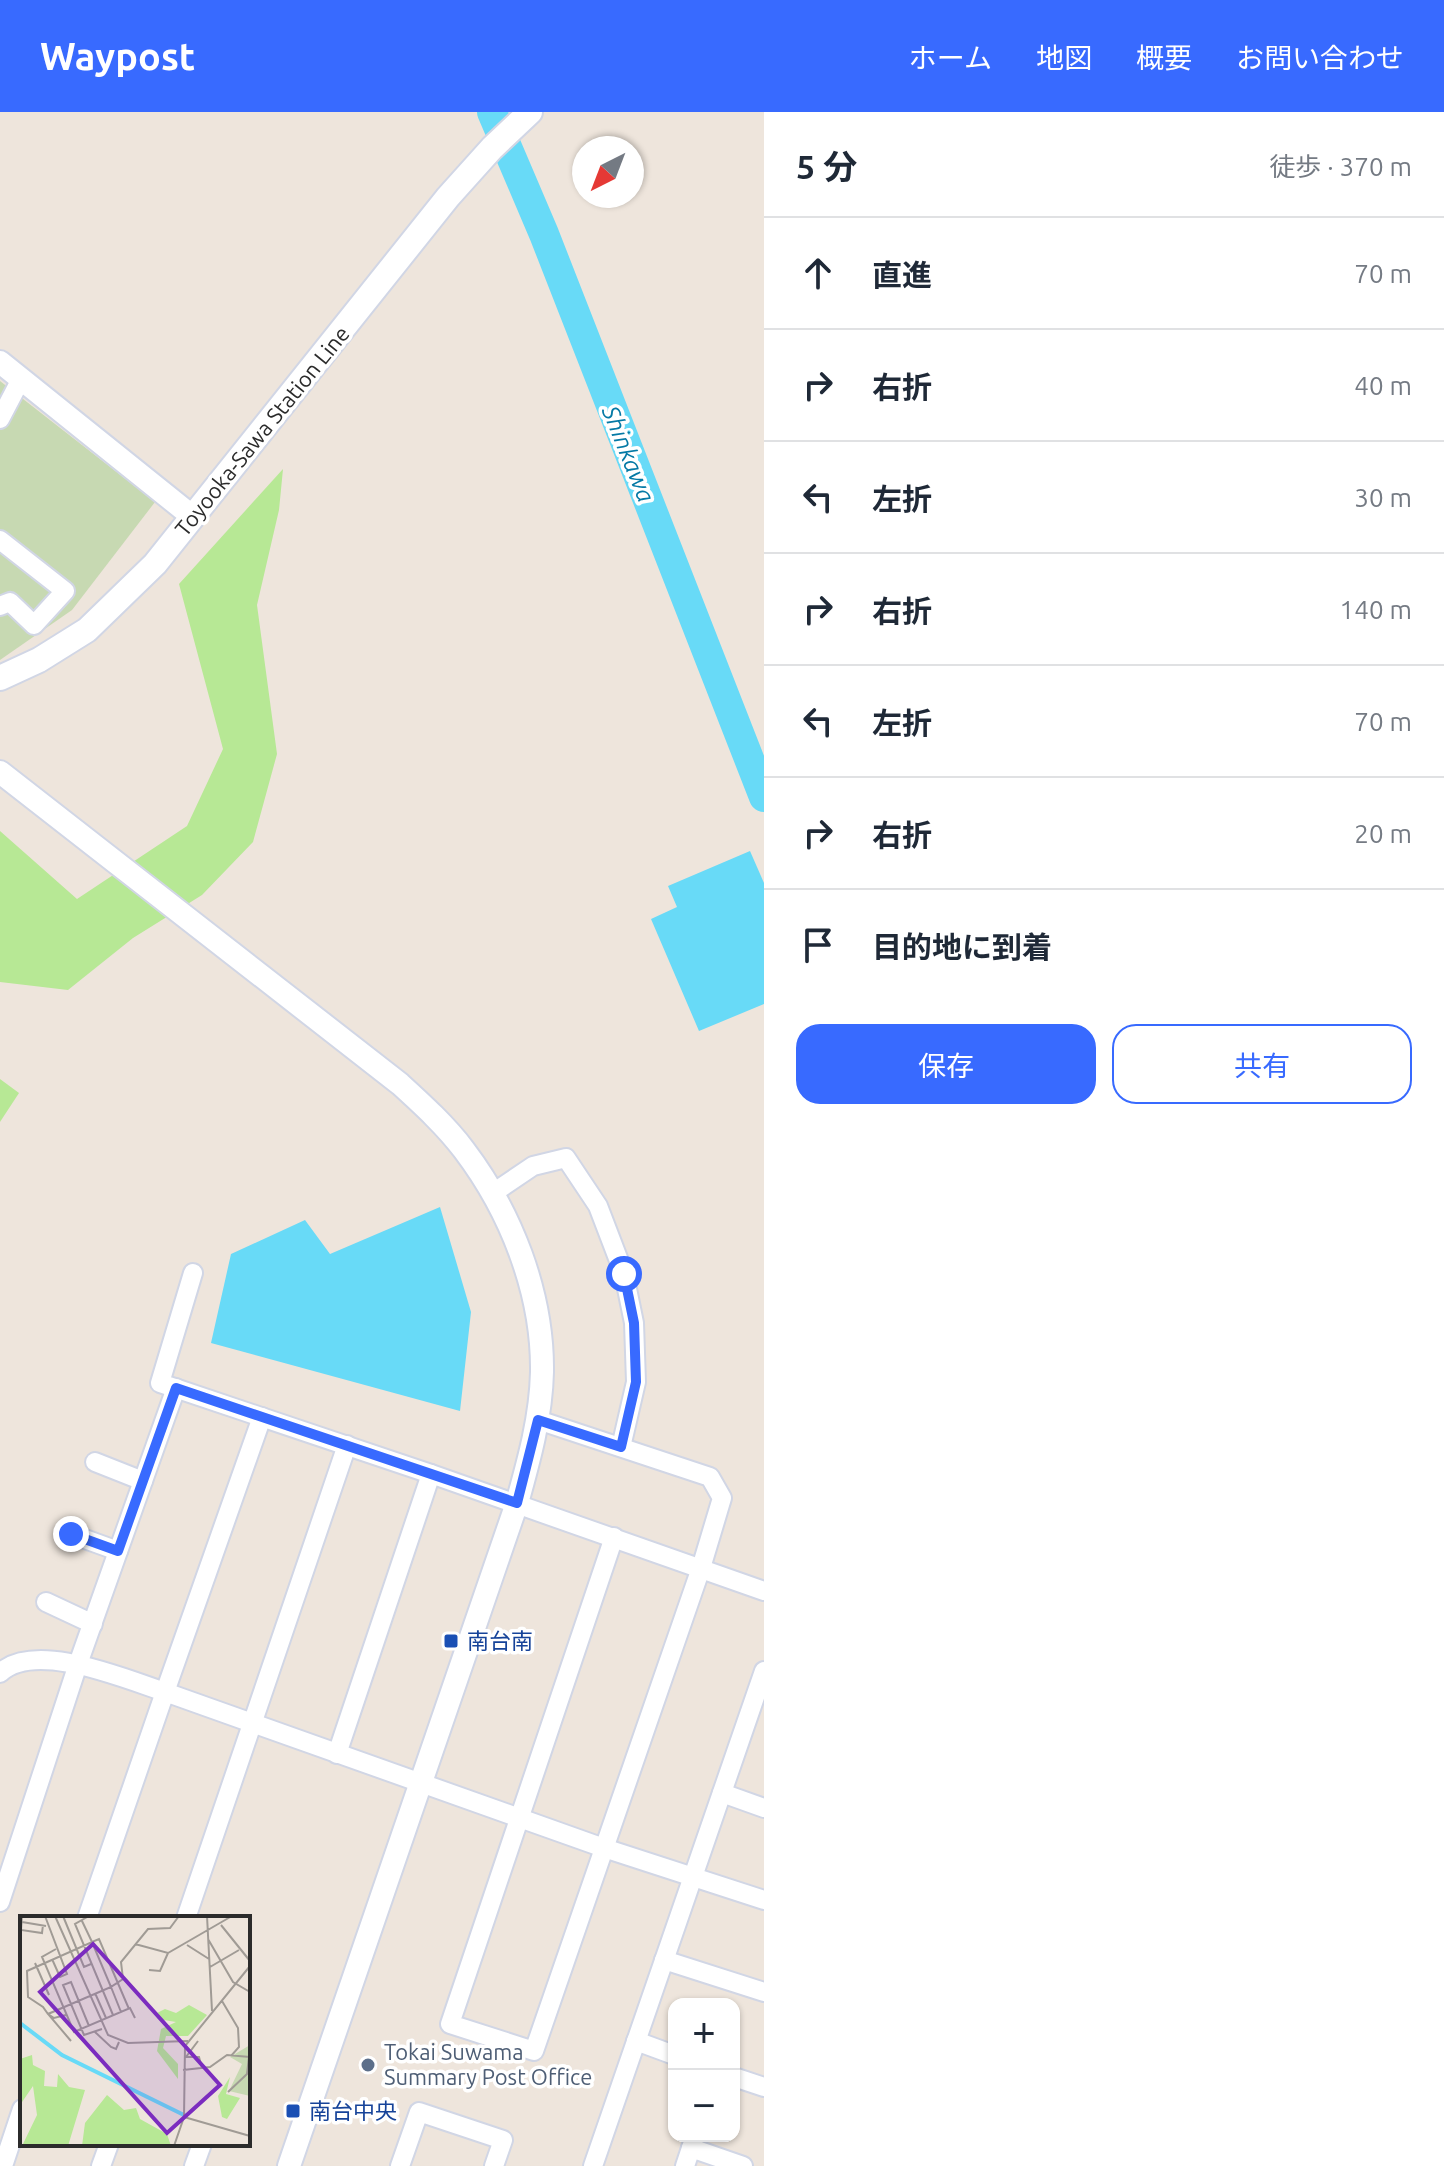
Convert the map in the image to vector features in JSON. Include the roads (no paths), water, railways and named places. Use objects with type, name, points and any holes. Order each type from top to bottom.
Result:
[{"type":"main road","name":"Toyooka-Sawa Station Line","points":[[0,678],[39,660],[87,630],[138,582],[448,197],[519,118]]},
{"type":"street","points":[[0,362],[193,517]]},
{"type":"street","points":[[0,419],[21,379]]},
{"type":"street","points":[[0,540],[65,591],[34,625],[10,602],[0,606]]},
{"type":"street","points":[[0,772],[400,1084],[432,1114],[463,1148],[493,1193],[513,1234],[539,1325],[542,1371],[538,1420],[517,1503],[289,2166]]},
{"type":"street","points":[[493,1193],[533,1166],[566,1158],[598,1206],[624,1274],[634,1323],[636,1382],[621,1447]]},
{"type":"street","points":[[193,1273],[160,1383],[517,1503],[764,1591]]},
{"type":"street","points":[[0,1902],[78,1664],[176,1388]]},
{"type":"street","points":[[88,1916],[262,1417]]},
{"type":"street","points":[[538,1420],[710,1477],[722,1498],[701,1568],[534,2051],[450,2024],[614,1537]]},
{"type":"street","points":[[187,1916],[347,1445]]},
{"type":"street","points":[[95,1462],[143,1481]]},
{"type":"street","points":[[337,1754],[431,1474]]},
{"type":"street","points":[[71,1534],[118,1551]]},
{"type":"street","points":[[46,1602],[93,1624]]},
{"type":"street","points":[[0,1673],[27,1661],[78,1664],[604,1848],[764,1900]]},
{"type":"street","points":[[593,2166],[722,1793],[757,1714],[764,1671]]},
{"type":"street","points":[[722,1793],[764,1808]]},
{"type":"street","points":[[664,1960],[764,1992]]},
{"type":"street","points":[[636,2041],[668,2053]]},
{"type":"street","points":[[740,2079],[764,2087]]},
{"type":"street","points":[[400,2166],[419,2112],[503,2140],[494,2166]]},
{"type":"street","points":[[3,2166],[20,2115]]},
{"type":"street","points":[[101,2166],[108,2146]]},
{"type":"street","points":[[194,2166],[201,2146]]},
{"type":"street","points":[[691,2150],[743,2166]]},
{"type":"water","points":[[750,851],[764,883],[764,1004],[699,1031],[651,919],[677,907],[668,886]]},
{"type":"water","points":[[440,1207],[471,1312],[460,1411],[211,1343],[231,1254],[305,1220],[330,1254]]},
{"type":"waterway","name":"Shinkawa","points":[[492,112],[544,234],[764,797]]},
{"type":"place","name":"南台南","points":[[451,1641]]},
{"type":"place","name":"Tokai Suwama Summary Post Office","points":[[368,2065]]},
{"type":"place","name":"南台中央","points":[[293,2111]]}]
